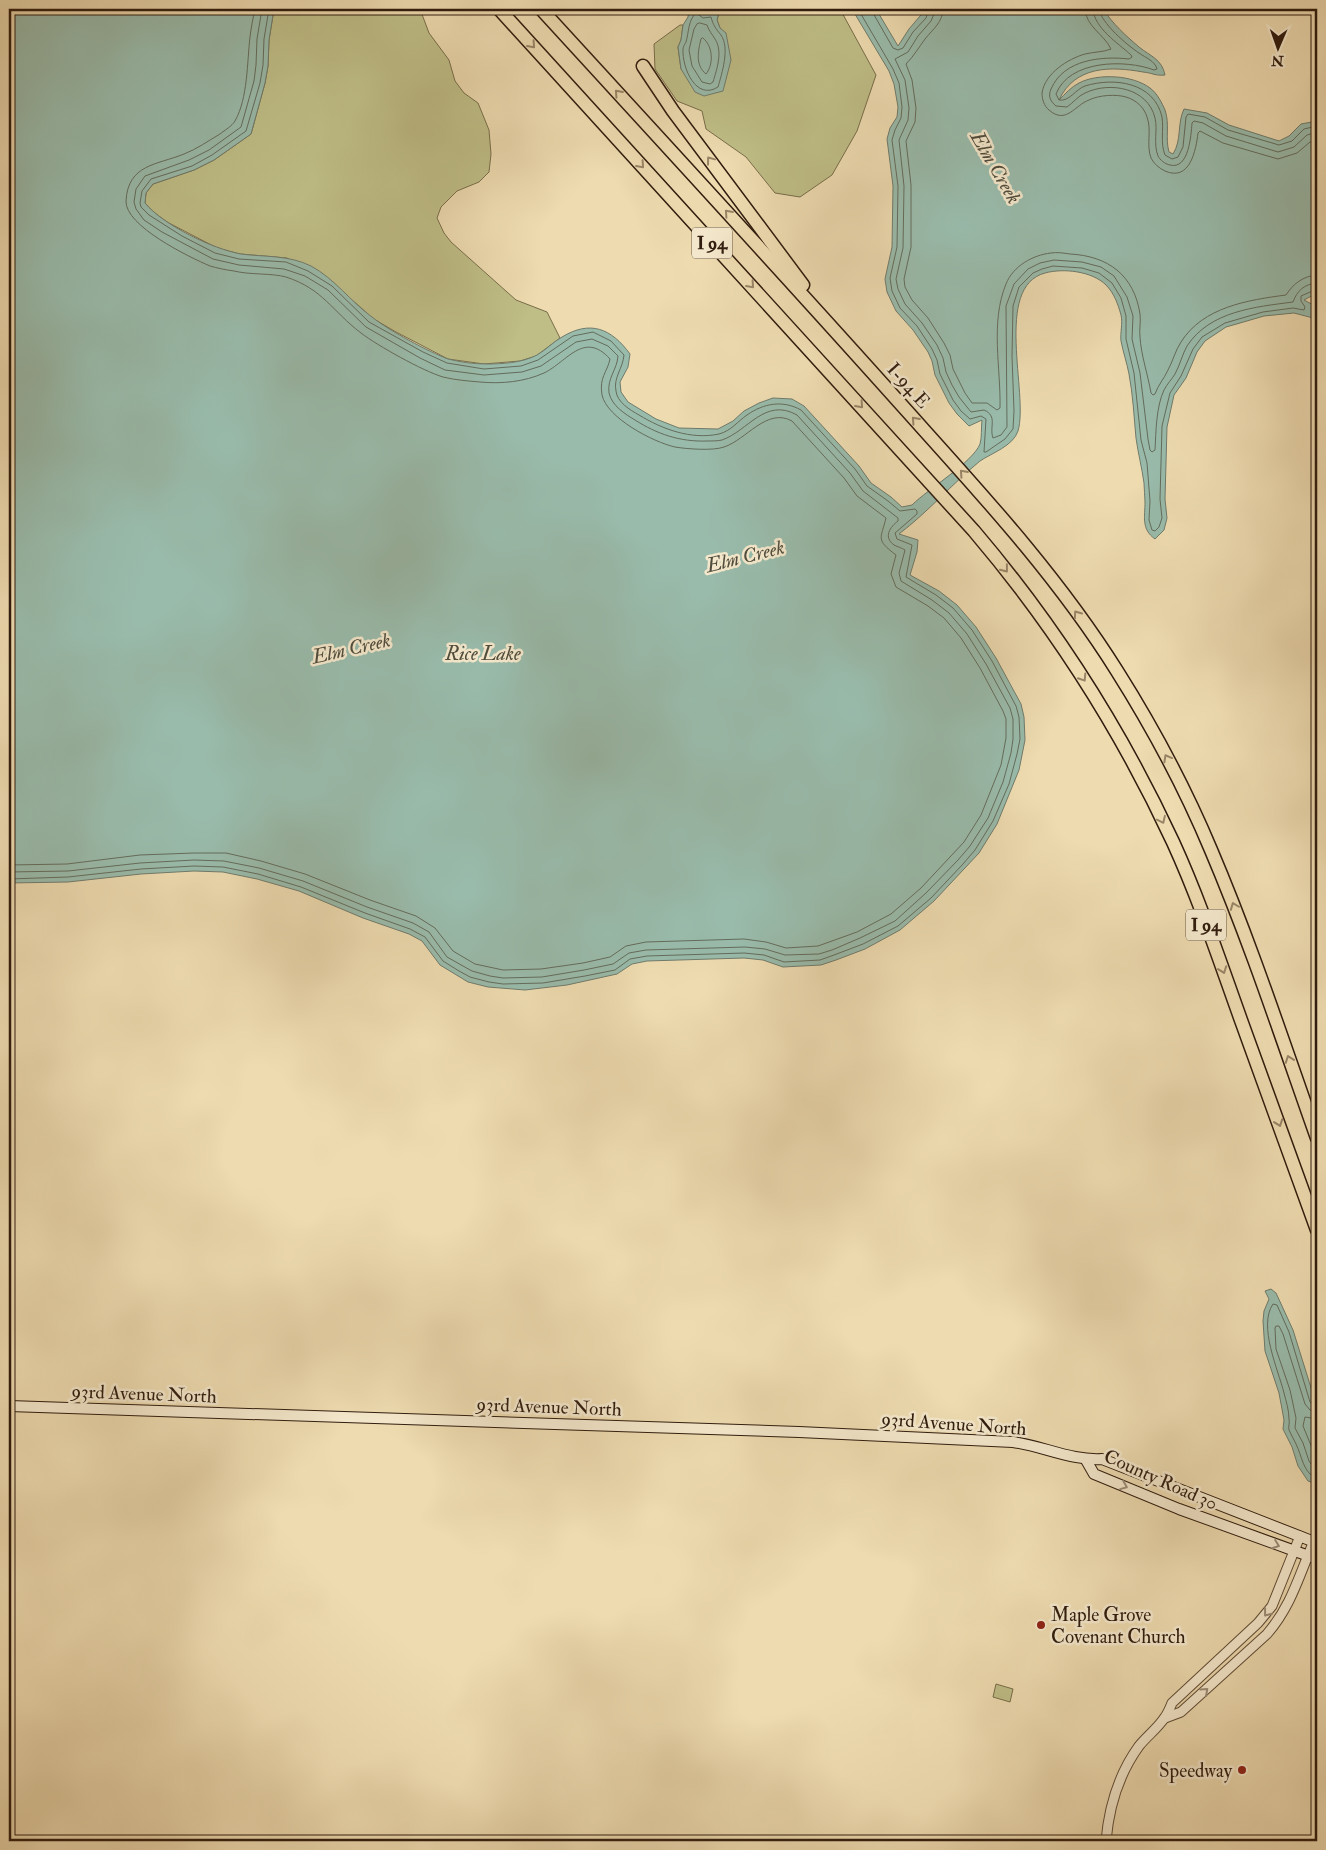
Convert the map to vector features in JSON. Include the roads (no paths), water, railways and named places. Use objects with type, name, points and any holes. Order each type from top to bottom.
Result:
[{"type":"highway","name":"I 94","points":[[499,9],[974,531],[1027,597],[1084,680],[1121,740],[1158,812],[1188,878],[1212,939],[1317,1230]]},
{"type":"highway","name":"I 94","points":[[541,9],[843,340]]},
{"type":"highway","points":[[642,66],[673,111],[843,340]]},
{"type":"highway","name":"I-94 E","points":[[843,340],[1038,561],[1092,634],[1128,689],[1194,811],[1225,882],[1317,1138]]},
{"type":"main road","name":"93rd Avenue North","points":[[9,1406],[984,1439],[1027,1444],[1086,1460]]},
{"type":"main road","name":"County Road 30","points":[[1313,1557],[1179,1509],[1094,1474],[1086,1460],[1102,1460],[1316,1542]]},
{"type":"street","points":[[1106,1841],[1109,1811],[1116,1787],[1140,1746],[1165,1718],[1172,1703],[1252,1629],[1272,1606],[1300,1536]]},
{"type":"street","points":[[1165,1718],[1182,1712],[1267,1634],[1286,1610],[1313,1557],[1316,1542]]},
{"type":"water","name":"Rice Lake","points":[[9,9],[274,9],[265,83],[251,134],[214,160],[194,170],[153,184],[146,193],[145,203],[164,220],[189,235],[230,251],[303,262],[328,277],[364,311],[379,322],[409,340],[448,359],[481,364],[499,364],[525,360],[537,355],[572,332],[591,328],[599,329],[615,338],[630,354],[628,367],[620,382],[621,392],[628,402],[656,419],[679,428],[718,429],[759,403],[773,398],[792,399],[804,406],[859,466],[871,483],[902,507],[912,505],[969,459],[980,444],[982,420],[969,426],[957,414],[949,403],[935,375],[928,352],[913,330],[896,311],[887,292],[885,279],[892,247],[893,186],[887,139],[890,128],[897,117],[898,107],[894,84],[889,71],[852,9],[876,9],[898,46],[926,9],[1103,9],[1124,34],[1158,61],[1165,75],[1118,69],[1095,71],[1074,80],[1059,100],[1076,85],[1096,78],[1125,78],[1143,84],[1155,93],[1165,110],[1168,147],[1169,152],[1173,154],[1178,143],[1184,109],[1207,113],[1229,125],[1279,141],[1289,136],[1301,124],[1317,121],[1317,293],[1304,300],[1317,307],[1317,319],[1294,313],[1264,316],[1226,327],[1205,341],[1197,352],[1186,378],[1174,395],[1167,427],[1165,499],[1167,518],[1164,530],[1155,539],[1148,531],[1145,522],[1144,483],[1136,438],[1130,382],[1121,341],[1122,318],[1119,307],[1106,285],[1100,280],[1085,274],[1069,271],[1045,273],[1029,282],[1020,298],[1017,319],[1016,343],[1020,393],[1018,431],[1012,441],[980,461],[899,534],[918,540],[917,552],[910,575],[939,591],[957,605],[976,627],[996,658],[1021,704],[1024,717],[1025,740],[1019,770],[997,824],[979,853],[934,901],[900,930],[865,949],[821,965],[783,967],[763,960],[744,958],[647,961],[632,964],[617,974],[567,985],[525,990],[488,987],[468,982],[440,965],[422,941],[409,934],[363,918],[299,891],[257,879],[223,872],[194,871],[141,874],[68,882],[9,883]]},
{"type":"water","points":[[689,9],[700,9],[704,14],[710,9],[746,9],[726,10],[719,13],[717,20],[720,28],[726,33],[731,60],[723,91],[704,96],[695,92],[681,69],[678,47]]},
{"type":"water","points":[[1271,1289],[1276,1293],[1293,1330],[1317,1407],[1317,1484],[1308,1481],[1298,1466],[1292,1447],[1283,1429],[1284,1420],[1279,1393],[1265,1351],[1263,1321],[1264,1311],[1269,1299],[1265,1291]]},
{"type":"place","name":"Maple Grove Covenant Church","points":[[1041,1625]]},
{"type":"place","name":"Speedway","points":[[1242,1770]]},
{"type":"water label","name":"Elm Creek","points":[[996,167]]},
{"type":"water label","name":"Elm Creek","points":[[745,556]]},
{"type":"water label","name":"Elm Creek","points":[[351,648]]}]
